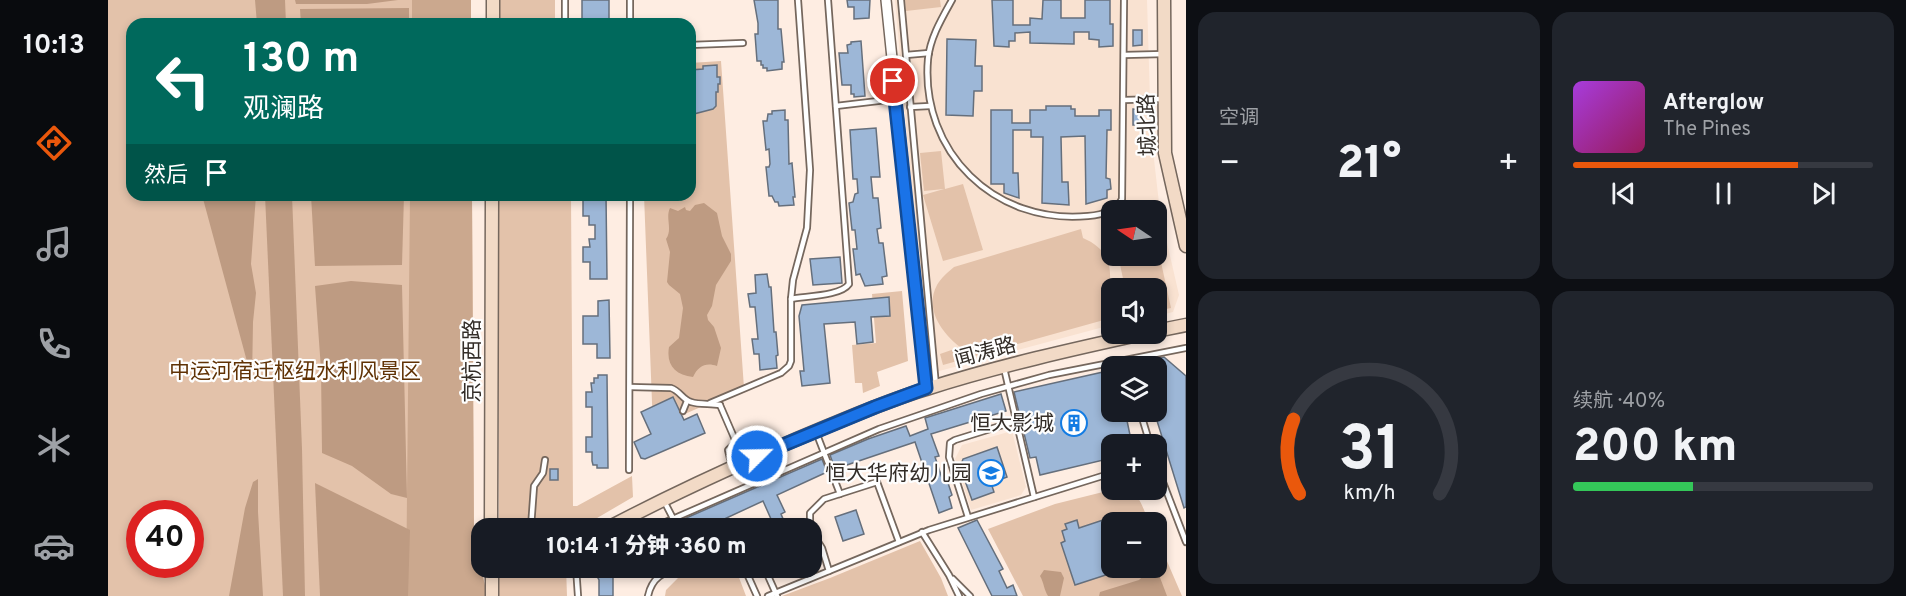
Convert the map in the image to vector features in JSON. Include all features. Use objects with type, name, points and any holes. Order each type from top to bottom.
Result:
[{"type":"street","points":[[493,0],[493,18]]},
{"type":"street","points":[[886,0],[895,99],[931,387]]},
{"type":"street","name":"城北路","points":[[1164,0],[1165,153],[1186,246]]},
{"type":"street","name":"京杭西路","points":[[491,518],[492,201]]},
{"type":"street","points":[[1167,329],[1186,325]]},
{"type":"street","name":"闻涛路","points":[[627,518],[732,467],[815,431],[931,387],[1101,344]]},
{"type":"street","points":[[492,578],[492,596]]},
{"type":"lane","points":[[565,0],[565,18]]},
{"type":"lane","points":[[630,0],[630,18]]},
{"type":"lane","points":[[630,387],[672,388],[687,401],[710,402],[781,373],[789,366],[792,357],[791,298],[793,280],[807,228],[810,170],[798,0]]},
{"type":"lane","points":[[791,298],[837,292],[846,289],[849,284],[828,0]]},
{"type":"lane","points":[[901,0],[931,387]]},
{"type":"lane","points":[[952,0],[941,18],[929,53],[930,106],[942,139],[960,164],[984,188],[1020,208],[1039,214],[1067,218],[1093,216],[1111,210],[1118,206],[1122,199],[1124,0]]},
{"type":"lane","points":[[696,45],[743,43]]},
{"type":"lane","points":[[906,55],[929,53]]},
{"type":"lane","points":[[1124,55],[1164,54]]},
{"type":"lane","points":[[836,106],[895,99]]},
{"type":"lane","points":[[1124,100],[1165,99]]},
{"type":"lane","points":[[910,107],[930,106]]},
{"type":"lane","points":[[629,470],[630,201]]},
{"type":"lane","points":[[1153,356],[1186,348]]},
{"type":"lane","points":[[1004,367],[1034,497]]},
{"type":"lane","points":[[663,499],[673,518],[879,429],[1007,386],[1049,375],[1101,367]]},
{"type":"lane","points":[[720,405],[732,394]]},
{"type":"lane","points":[[683,411],[687,401]]},
{"type":"lane","points":[[710,402],[720,405],[736,442]]},
{"type":"lane","points":[[968,517],[949,457],[950,443],[1016,421]]},
{"type":"lane","points":[[815,431],[840,494]]},
{"type":"lane","points":[[732,467],[728,453],[730,447],[736,442],[747,442],[757,456]]},
{"type":"lane","points":[[530,518],[534,486],[543,473],[545,460]]},
{"type":"lane","points":[[768,596],[922,532],[1101,476]]},
{"type":"lane","points":[[810,518],[810,513],[824,499],[877,482],[899,542]]},
{"type":"lane","points":[[1167,493],[1186,542]]},
{"type":"lane","points":[[922,532],[949,575],[959,596]]},
{"type":"lane","points":[[822,548],[828,571]]},
{"type":"lane","points":[[949,575],[970,596]]},
{"type":"lane","points":[[577,578],[578,596]]},
{"type":"lane","points":[[648,596],[651,586],[658,578]]},
{"type":"lane","points":[[749,578],[757,596]]},
{"type":"lane","points":[[769,578],[777,594]]},
{"type":"shaded area","points":[[255,0],[285,0],[286,18],[256,18]]},
{"type":"shaded area","points":[[295,0],[398,0],[367,4],[296,4]]},
{"type":"shaded area","points":[[412,0],[471,0],[471,18],[412,18]]},
{"type":"shaded area","points":[[895,0],[1147,0],[1151,133],[1159,200],[1101,200],[1101,266],[1167,266],[1167,243],[1179,295],[1173,312],[1167,314],[1167,278],[1101,278],[1101,328],[928,374]]},
{"type":"shaded area","points":[[409,8],[409,18],[301,18],[300,9]]},
{"type":"shaded area","points":[[204,201],[256,201],[251,264],[256,293],[252,380]]},
{"type":"shaded area","points":[[265,201],[292,201],[305,596],[283,596]]},
{"type":"shaded area","points":[[311,201],[404,201],[402,265],[315,266]]},
{"type":"shaded area","points":[[410,201],[472,201],[474,518],[471,518],[471,578],[483,578],[485,596],[406,596]]},
{"type":"shaded area","points":[[704,203],[717,213],[722,236],[731,254],[731,261],[716,285],[712,306],[707,315],[721,348],[717,366],[709,364],[703,366],[693,377],[681,374],[673,368],[669,359],[669,347],[679,338],[683,308],[680,294],[667,282],[670,252],[666,239],[669,231],[670,208],[678,211],[685,207],[690,211],[695,205]]},
{"type":"shaded area","points":[[351,281],[402,285],[407,498],[391,494],[352,466],[322,453],[321,369],[315,286]]},
{"type":"shaded area","name":"恒大华府幼儿园","points":[[1012,431],[1026,487],[1021,495],[971,510],[955,459],[962,445]]},
{"type":"shaded area","points":[[258,479],[263,596],[229,596],[245,508],[253,482]]},
{"type":"shaded area","points":[[315,483],[410,530],[408,596],[320,596]]},
{"type":"shaded area","points":[[1044,570],[1061,572],[1064,578],[1060,596],[1048,596],[1040,576]]},
{"type":"shaded area","points":[[1160,578],[1167,596],[1099,596],[1100,592],[1139,580]]},
{"type":"green space","name":"中运河宿迁枢纽水利风景区","points":[[108,0],[471,0],[471,18],[126,18],[126,201],[472,201],[474,518],[471,518],[471,578],[483,578],[485,596],[108,596]]},
{"type":"green space","points":[[498,0],[555,0],[555,18],[498,18]]},
{"type":"green space","points":[[905,0],[940,0],[941,7],[906,11]]},
{"type":"green space","points":[[721,61],[744,388],[653,428],[644,201],[696,201],[696,63]]},
{"type":"green space","points":[[941,151],[945,189],[963,184],[983,250],[943,261],[923,195],[944,189],[924,191],[920,153]]},
{"type":"green space","points":[[498,201],[571,201],[573,506],[577,506],[632,476],[633,497],[597,518],[499,518]]},
{"type":"green space","points":[[1081,229],[1083,238],[1101,250],[1101,266],[1108,266],[1110,272],[1110,278],[1101,278],[1101,321],[943,365],[940,354],[960,347],[941,328],[937,320],[933,303],[934,294],[937,285],[954,267]]},
{"type":"green space","points":[[1120,266],[1162,266],[1164,278],[1123,278]]},
{"type":"green space","points":[[1167,290],[1171,308],[1167,309]]},
{"type":"green space","points":[[902,291],[908,361],[877,372],[880,386],[863,393],[862,383],[855,383],[852,345],[876,343],[872,294]]},
{"type":"green space","points":[[1101,492],[1101,500],[1139,500],[1145,512],[1101,512],[1101,578],[1167,578],[1167,561],[1182,596],[1023,596],[988,529],[1055,504]]},
{"type":"green space","points":[[920,541],[941,578],[948,596],[782,596],[830,578]]},
{"type":"green space","points":[[499,578],[566,578],[567,596],[499,596]]},
{"type":"green space","points":[[678,578],[739,578],[746,596],[665,596],[666,590]]},
{"type":"building","points":[[582,0],[609,0],[609,18],[582,18]]},
{"type":"building","points":[[754,0],[778,0],[778,29],[781,29],[784,62],[782,62],[782,69],[767,71],[767,68],[761,65],[761,61],[757,61],[755,34],[758,34],[758,23]]},
{"type":"building","points":[[847,0],[870,0],[869,18],[854,19],[854,7],[848,7]]},
{"type":"building","points":[[992,0],[1013,0],[1013,25],[1030,25],[1030,18],[1042,19],[1043,0],[1061,0],[1061,18],[1085,18],[1085,0],[1110,0],[1113,46],[1099,47],[1099,40],[1089,39],[1089,32],[1074,32],[1074,44],[1030,43],[1030,32],[1015,33],[1015,41],[1009,41],[1009,47],[994,46]]},
{"type":"building","points":[[1133,30],[1142,30],[1142,45],[1133,46]]},
{"type":"building","points":[[947,39],[976,40],[975,66],[982,66],[982,91],[974,91],[973,116],[946,115]]},
{"type":"building","points":[[861,41],[865,96],[854,97],[854,94],[851,94],[851,85],[842,85],[839,53],[848,53],[847,45]]},
{"type":"building","points":[[717,65],[717,77],[720,77],[720,84],[716,92],[716,106],[696,113],[696,70],[703,69],[703,66]]},
{"type":"building","points":[[1046,106],[1071,106],[1071,109],[1075,109],[1075,116],[1099,116],[1099,110],[1111,110],[1111,130],[1107,130],[1106,178],[1110,179],[1111,189],[1107,190],[1107,198],[1086,204],[1085,136],[1061,137],[1062,182],[1068,182],[1069,205],[1042,203],[1043,137],[1031,137],[1031,130],[1013,130],[1013,173],[1018,173],[1019,198],[1004,193],[1004,184],[991,184],[991,110],[1012,110],[1012,123],[1030,123],[1030,110],[1046,110]]},
{"type":"building","points":[[1133,109],[1142,110],[1142,125],[1133,125]]},
{"type":"building","points":[[785,110],[785,120],[788,120],[789,164],[792,163],[795,197],[793,197],[794,205],[779,206],[772,196],[769,196],[766,167],[770,164],[769,149],[766,150],[763,121],[767,121],[768,114],[772,114],[772,111]]},
{"type":"building","points":[[876,128],[880,177],[871,177],[873,198],[878,198],[881,228],[877,229],[879,243],[883,243],[887,276],[882,277],[883,284],[865,286],[860,274],[856,275],[853,249],[857,249],[849,203],[853,202],[855,194],[858,193],[857,179],[853,179],[850,130]]},
{"type":"building","points":[[583,201],[606,201],[607,279],[590,279],[590,262],[583,262],[583,247],[590,247],[589,239],[595,239],[595,225],[589,225],[589,216],[583,216]]},
{"type":"building","points":[[840,257],[842,283],[813,285],[810,259]]},
{"type":"building","points":[[767,274],[769,287],[771,287],[778,355],[776,356],[777,368],[760,370],[759,354],[754,354],[752,339],[758,339],[755,307],[750,307],[748,294],[756,293],[755,275]]},
{"type":"building","points":[[889,297],[890,316],[871,317],[873,342],[857,344],[855,322],[824,324],[830,383],[802,386],[800,371],[804,371],[799,316],[802,305]]},
{"type":"building","points":[[609,300],[610,358],[597,358],[597,344],[583,344],[583,316],[598,316],[598,301]]},
{"type":"building","points":[[1167,360],[1186,376],[1186,507],[1184,508],[1167,453],[1167,434],[1161,434],[1157,422],[1167,422]]},
{"type":"building","name":"恒大影城","points":[[1101,372],[1101,422],[1127,422],[1130,434],[1101,434],[1101,461],[1040,475],[1036,457],[1030,458],[1014,392]]},
{"type":"building","points":[[598,375],[607,375],[608,468],[597,468],[597,465],[593,465],[592,452],[586,452],[586,437],[592,437],[592,407],[586,407],[586,392],[592,392],[591,383],[594,383],[594,378],[598,378]]},
{"type":"building","points":[[1001,394],[1006,411],[931,434],[939,456],[935,457],[943,481],[947,480],[952,495],[949,497],[952,508],[939,513],[915,442],[835,469],[830,455],[906,426],[910,436],[928,429],[925,418]]},
{"type":"building","points":[[673,397],[684,420],[697,414],[705,433],[645,459],[641,458],[634,442],[651,434],[641,412]]},
{"type":"building","points":[[997,447],[1007,477],[991,483],[994,492],[972,500],[960,467],[963,459]]},
{"type":"building","points":[[822,459],[827,472],[777,495],[785,512],[781,514],[783,518],[771,518],[763,501],[726,518],[686,518]]},
{"type":"building","points":[[550,469],[558,469],[558,480],[550,480]]},
{"type":"building","points":[[856,510],[864,534],[843,541],[835,517]]},
{"type":"building","points":[[977,520],[1003,569],[999,571],[1007,588],[1013,585],[1017,596],[992,596],[958,528]]},
{"type":"building","points":[[1077,520],[1079,528],[1101,521],[1101,577],[1075,585],[1061,543],[1065,541],[1062,531],[1067,529],[1065,524]]},
{"type":"building","points":[[598,578],[613,578],[613,596],[599,596]]},
{"type":"place","name":"恒大影城","points":[[1074,423]]},
{"type":"place","name":"恒大华府幼儿园","points":[[991,473]]},
{"type":"route","points":[[757,456],[926,388],[893,81]]}]
